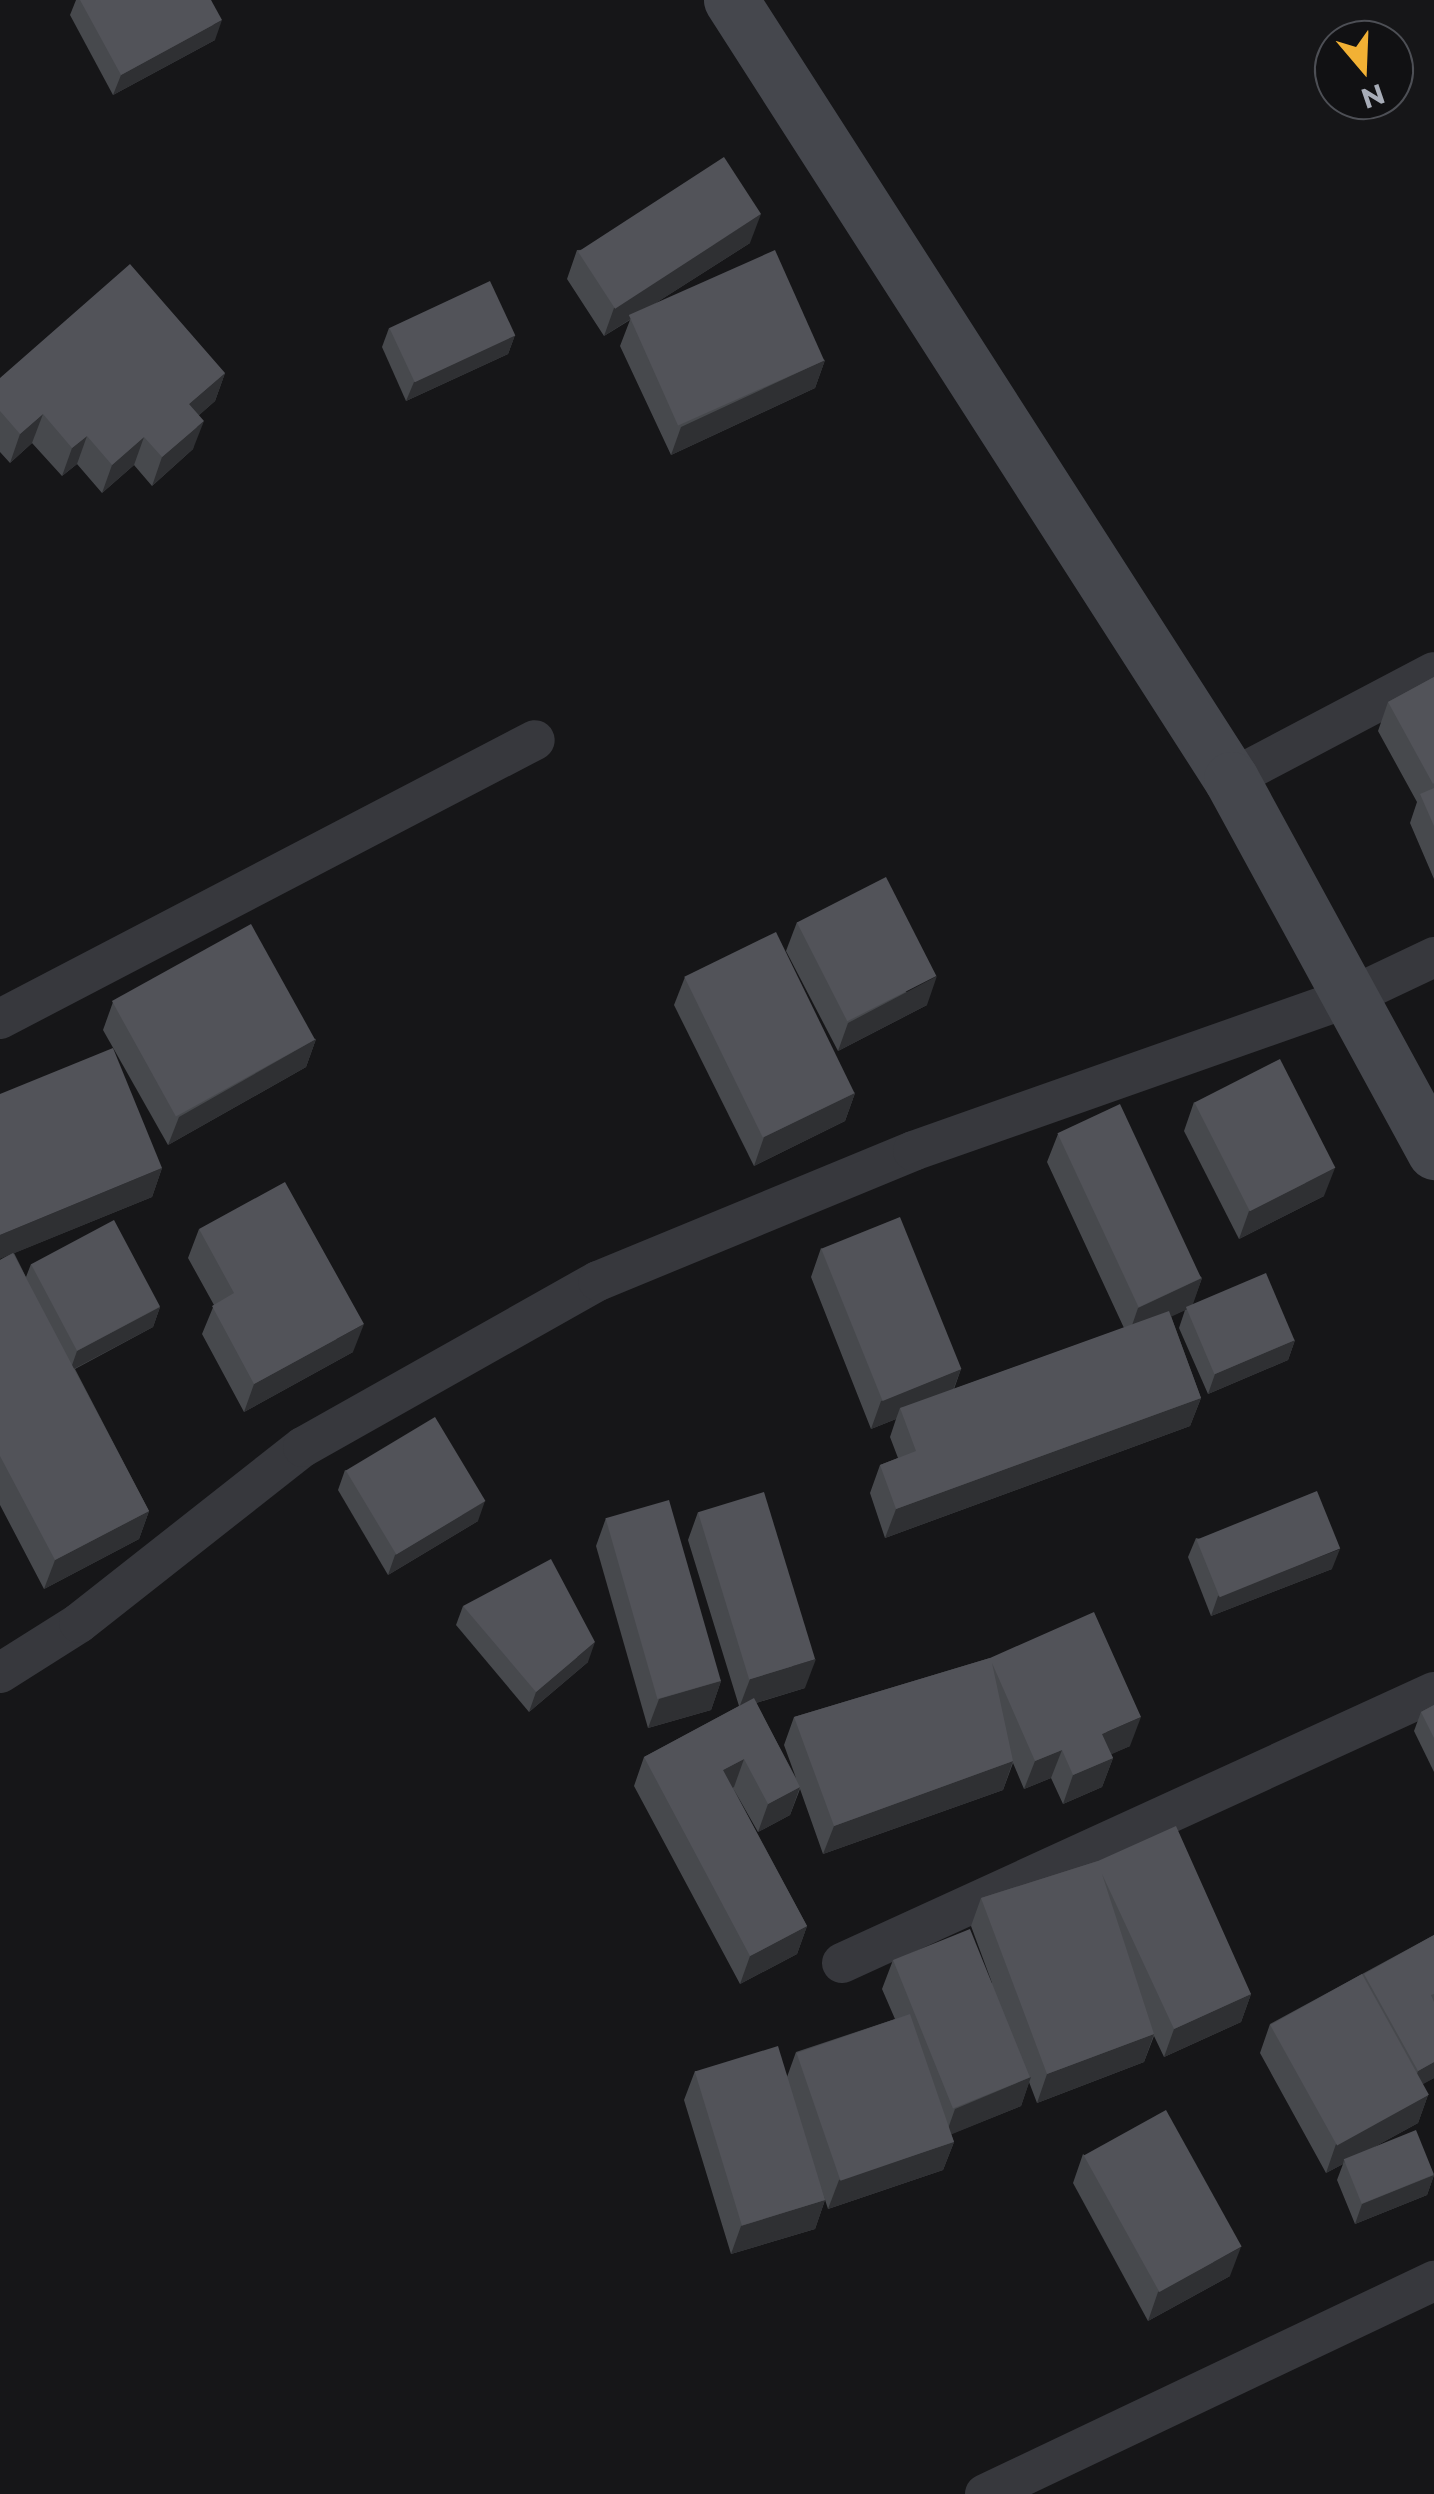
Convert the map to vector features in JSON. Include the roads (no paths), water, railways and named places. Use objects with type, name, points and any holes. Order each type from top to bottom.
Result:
[{"type":"street","points":[[730,0],[1231,778],[1434,1152]]},
{"type":"street","points":[[1231,778],[1434,672]]},
{"type":"street","points":[[0,1020],[535,740]]},
{"type":"street","points":[[0,1674],[79,1624],[303,1447],[598,1281],[913,1151],[1352,996],[1434,957]]},
{"type":"street","points":[[842,1962],[1434,1692]]},
{"type":"street","points":[[984,2494],[1434,2281]]}]
